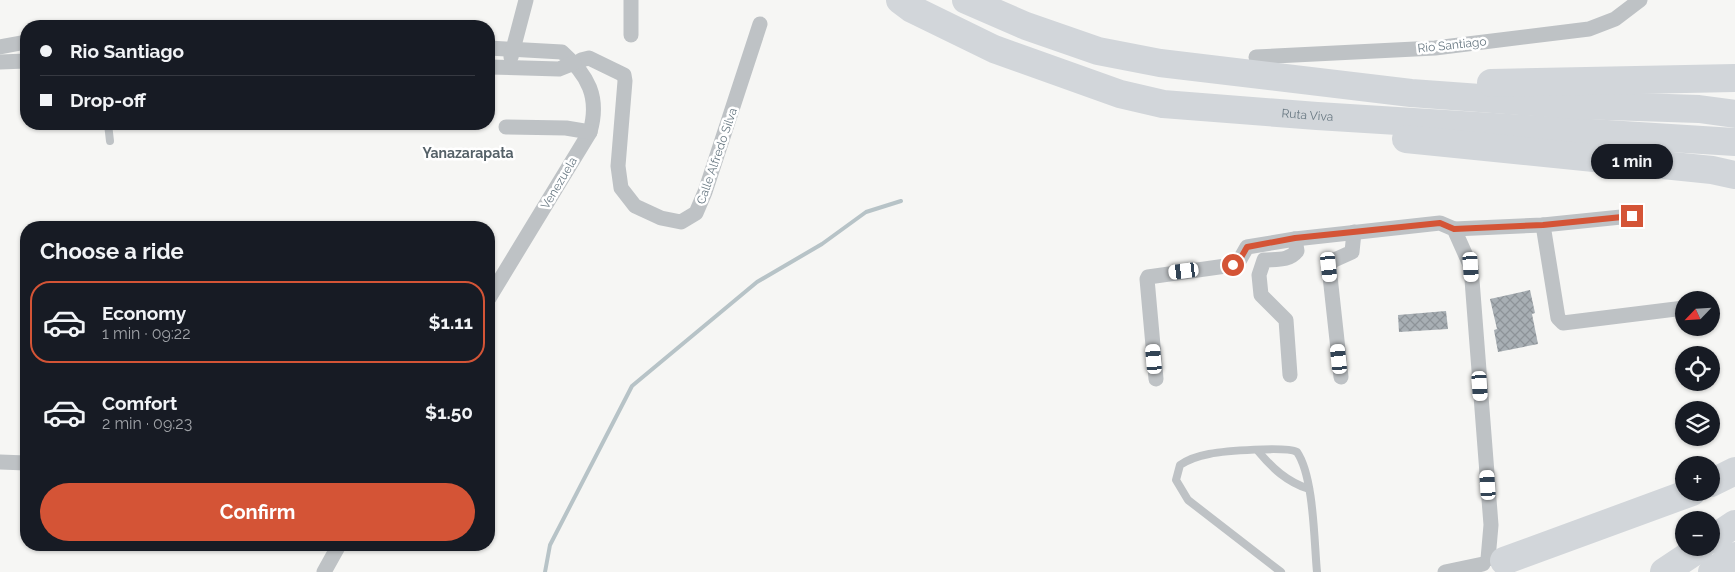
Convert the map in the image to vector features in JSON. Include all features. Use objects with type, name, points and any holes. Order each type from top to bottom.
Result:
[{"type":"highway","name":"Ruta Viva","points":[[900,0],[912,9],[947,28],[994,49],[1120,94],[1163,104],[1316,116],[1735,142]]},
{"type":"highway","points":[[966,0],[1026,26],[1098,51],[1170,64],[1411,93],[1576,105],[1699,109],[1735,114]]},
{"type":"highway","points":[[1411,93],[1432,86],[1448,84],[1735,78]]},
{"type":"highway","points":[[1316,116],[1336,128],[1373,135],[1703,169],[1735,175]]},
{"type":"highway","points":[[1720,478],[1735,471]]},
{"type":"highway","points":[[1496,567],[1675,499]]},
{"type":"highway","points":[[1720,534],[1735,524]]},
{"type":"highway","points":[[1664,572],[1688,556]]},
{"type":"highway","points":[[1712,572],[1735,556]]},
{"type":"street","points":[[508,68],[526,0]]},
{"type":"street","points":[[631,0],[631,35]]},
{"type":"street","name":"Rio Santiago","points":[[1256,57],[1436,48],[1590,29],[1615,19],[1640,0]]},
{"type":"street","name":"Calle Alfredo Silva","points":[[575,64],[589,58],[624,75],[618,166],[621,188],[635,206],[661,218],[681,222],[696,213],[705,192],[760,24]]},
{"type":"street","points":[[0,47],[20,43]]},
{"type":"street","points":[[495,48],[562,52],[575,64]]},
{"type":"street","points":[[0,62],[20,61]]},
{"type":"street","points":[[495,68],[558,69],[575,64]]},
{"type":"street","name":"Venezuela","points":[[495,277],[590,132],[595,115],[594,102],[575,64]]},
{"type":"street","points":[[506,127],[566,128],[590,132]]},
{"type":"street","points":[[1156,379],[1148,276],[1233,265],[1239,261],[1247,247],[1295,238],[1440,223],[1454,229],[1543,225],[1632,216]]},
{"type":"street","points":[[1543,225],[1558,318],[1563,323],[1675,309]]},
{"type":"street","points":[[1451,570],[1496,567],[1471,267],[1454,229]]},
{"type":"street","points":[[1341,377],[1329,267],[1332,261],[1352,252],[1354,232]]},
{"type":"street","points":[[1290,375],[1286,320],[1261,295],[1259,275],[1264,260],[1293,256],[1297,251],[1295,238]]},
{"type":"street","points":[[0,462],[20,463]]},
{"type":"street","points":[[324,572],[336,551]]},
{"type":"lane","points":[[109,130],[110,141]]},
{"type":"lane","points":[[1281,572],[1188,500],[1176,480],[1180,465],[1190,458],[1210,453],[1284,448],[1297,452],[1301,458],[1309,489],[1317,572]]},
{"type":"lane","points":[[1258,450],[1272,467],[1290,481],[1309,489]]},
{"type":"building","points":[[1530,290],[1535,313],[1532,314],[1538,344],[1498,352],[1494,330],[1497,329],[1490,299]]},
{"type":"building","points":[[1446,311],[1448,329],[1399,332],[1398,315]]},
{"type":"waterway","points":[[545,572],[550,545],[632,386],[757,282],[822,244],[866,212],[901,201]]},
{"type":"district","name":"Yanazarapata","points":[[468,153]]},
{"type":"route","points":[[1233,265],[1239,261],[1242,252],[1247,247],[1295,238],[1440,223],[1454,229],[1543,225],[1632,216]]}]
